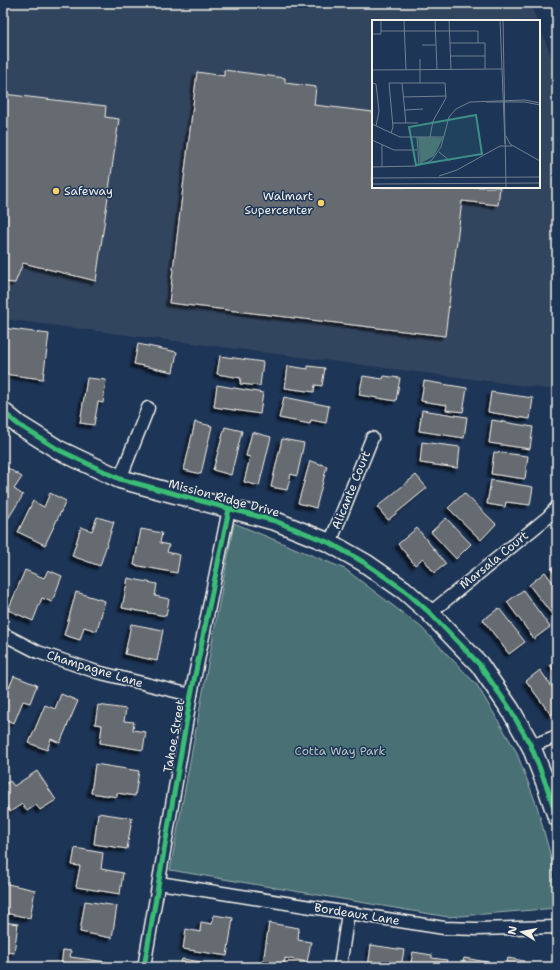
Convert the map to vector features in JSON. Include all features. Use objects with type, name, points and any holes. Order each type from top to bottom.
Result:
[{"type":"street","points":[[120,479],[148,408]]},
{"type":"street","name":"Mission Ridge Drive","points":[[3,412],[19,425],[59,450],[120,479],[275,521],[330,543],[365,563],[404,590],[430,612],[479,664],[510,709],[531,746],[548,787],[557,817]]},
{"type":"street","name":"Alicante Court","points":[[330,543],[372,438]]},
{"type":"street","name":"Marsala Court","points":[[430,612],[548,516],[557,507]]},
{"type":"street","name":"Tahoe Street","points":[[144,967],[191,695],[228,509]]},
{"type":"street","name":"Champagne Lane","points":[[3,634],[38,652],[96,672],[191,695]]},
{"type":"street","points":[[531,746],[557,736]]},
{"type":"street","name":"Bordeaux Lane","points":[[159,883],[444,928],[478,929],[557,927]]},
{"type":"street","points":[[340,967],[348,912]]},
{"type":"shaded area","points":[[3,3],[530,3],[537,20],[372,20],[372,188],[540,188],[540,28],[557,72],[557,390],[3,319]]},
{"type":"green space","name":"Cotta Way Park","points":[[234,523],[345,569],[421,627],[477,685],[516,751],[537,806],[552,861],[557,908],[448,917],[170,870]]},
{"type":"building","name":"Walmart Supercenter","points":[[224,70],[285,78],[285,83],[316,87],[314,105],[372,112],[372,188],[500,188],[498,205],[462,201],[445,336],[169,303],[197,72],[224,76]]},
{"type":"building","name":"Safeway","points":[[3,94],[106,106],[105,117],[119,119],[96,281],[23,263],[15,283],[3,282]]},
{"type":"building","points":[[3,328],[49,334],[43,379],[3,374],[5,360],[3,360]]},
{"type":"building","points":[[138,344],[177,352],[173,372],[134,364]]},
{"type":"building","points":[[220,356],[263,362],[260,386],[240,384],[241,378],[217,374]]},
{"type":"building","points":[[288,366],[308,369],[308,366],[325,368],[322,386],[315,385],[314,392],[285,388]]},
{"type":"building","points":[[363,376],[383,379],[384,376],[400,378],[396,401],[359,395]]},
{"type":"building","points":[[87,378],[106,380],[103,403],[98,402],[94,425],[80,423]]},
{"type":"building","points":[[424,381],[467,388],[463,412],[446,410],[447,405],[421,401]]},
{"type":"building","points":[[217,385],[263,393],[260,414],[214,407]]},
{"type":"building","points":[[491,392],[533,398],[530,419],[488,412]]},
{"type":"building","points":[[284,397],[329,406],[326,423],[311,420],[310,424],[279,418]]},
{"type":"building","points":[[422,410],[467,417],[464,438],[419,431]]},
{"type":"building","points":[[492,420],[533,427],[530,449],[489,443]]},
{"type":"building","points":[[195,422],[212,426],[201,474],[184,470]]},
{"type":"building","points":[[225,427],[242,431],[231,475],[213,470]]},
{"type":"building","points":[[252,432],[271,437],[259,486],[244,482],[250,457],[246,456]]},
{"type":"building","points":[[282,439],[304,443],[297,476],[291,474],[287,490],[271,487]]},
{"type":"building","points":[[422,442],[460,447],[458,468],[420,463]]},
{"type":"building","points":[[494,452],[528,456],[525,479],[491,474]]},
{"type":"building","points":[[310,461],[327,466],[316,508],[298,503]]},
{"type":"building","points":[[6,467],[22,477],[14,489],[23,495],[6,522],[3,520],[3,471]]},
{"type":"building","points":[[416,475],[427,488],[388,520],[377,507]]},
{"type":"building","points":[[491,480],[533,487],[530,505],[506,502],[505,507],[487,504]]},
{"type":"building","points":[[50,493],[66,501],[45,545],[18,532],[33,501],[44,507]]},
{"type":"building","points":[[464,493],[496,524],[481,540],[448,508]]},
{"type":"building","points":[[97,517],[114,522],[100,566],[72,556],[81,527],[92,531]]},
{"type":"building","points":[[446,518],[471,544],[456,559],[431,532]]},
{"type":"building","points":[[417,528],[446,564],[434,573],[423,558],[415,565],[398,544]]},
{"type":"building","points":[[141,529],[162,533],[160,543],[169,545],[167,552],[180,555],[177,573],[134,565]]},
{"type":"building","points":[[557,565],[557,577],[551,569]]},
{"type":"building","points":[[25,570],[44,578],[48,570],[62,576],[52,602],[42,598],[33,621],[8,610]]},
{"type":"building","points":[[545,572],[557,588],[557,614],[554,617],[529,585]]},
{"type":"building","points":[[128,578],[157,584],[155,596],[169,599],[166,616],[122,608]]},
{"type":"building","points":[[523,590],[550,627],[534,639],[507,602]]},
{"type":"building","points":[[76,592],[105,601],[97,631],[84,627],[80,640],[64,635]]},
{"type":"building","points":[[499,608],[525,642],[509,654],[483,620]]},
{"type":"building","points":[[131,624],[163,630],[157,661],[125,654]]},
{"type":"building","points":[[557,660],[557,675],[550,665]]},
{"type":"building","points":[[540,670],[557,694],[557,710],[551,715],[526,681]]},
{"type":"building","points":[[14,676],[37,685],[30,703],[23,701],[14,723],[3,719],[3,685],[9,688]]},
{"type":"building","points":[[61,694],[78,701],[60,743],[51,739],[47,750],[29,743],[45,705],[55,709]]},
{"type":"building","points":[[98,705],[126,709],[124,721],[134,722],[133,730],[146,732],[143,750],[100,743],[102,725],[95,724]]},
{"type":"building","points":[[95,764],[139,771],[135,796],[117,793],[117,797],[91,793]]},
{"type":"building","points":[[37,771],[56,800],[40,810],[36,805],[27,811],[22,804],[10,812],[3,801],[3,785],[10,781],[14,786]]},
{"type":"building","points":[[98,813],[132,818],[127,849],[94,844]]},
{"type":"building","points":[[75,848],[103,853],[101,869],[123,873],[120,894],[76,887],[80,866],[72,865]]},
{"type":"building","points":[[3,883],[35,890],[30,918],[5,913],[6,909],[3,908]]},
{"type":"building","points":[[85,901],[117,906],[112,938],[80,932]]},
{"type":"building","points":[[214,915],[233,918],[227,956],[183,949],[186,929],[200,932],[201,922],[212,924]]},
{"type":"building","points":[[3,922],[18,924],[14,953],[3,951]]},
{"type":"building","points":[[269,923],[299,928],[298,940],[311,942],[307,962],[285,958],[284,966],[263,963]]},
{"type":"building","points":[[371,945],[404,950],[401,967],[368,967]]},
{"type":"building","points":[[63,950],[71,951],[70,957],[107,962],[107,967],[61,967]]},
{"type":"building","points":[[413,952],[432,955],[432,958],[447,960],[446,967],[410,967]]},
{"type":"building","points":[[464,958],[487,962],[486,967],[462,967]]},
{"type":"building","points":[[508,958],[524,961],[522,967],[506,967]]},
{"type":"building","points":[[182,959],[202,962],[201,967],[180,967]]},
{"type":"cycle path","points":[[3,412],[19,425],[59,450],[120,479],[275,521],[330,543],[365,563],[404,590],[430,613],[479,664],[510,709],[531,746],[557,817]]},
{"type":"cycle path","points":[[144,967],[191,695],[229,509]]},
{"type":"place","name":"Safeway","points":[[56,191]]},
{"type":"place","name":"Walmart Supercenter","points":[[321,203]]}]
